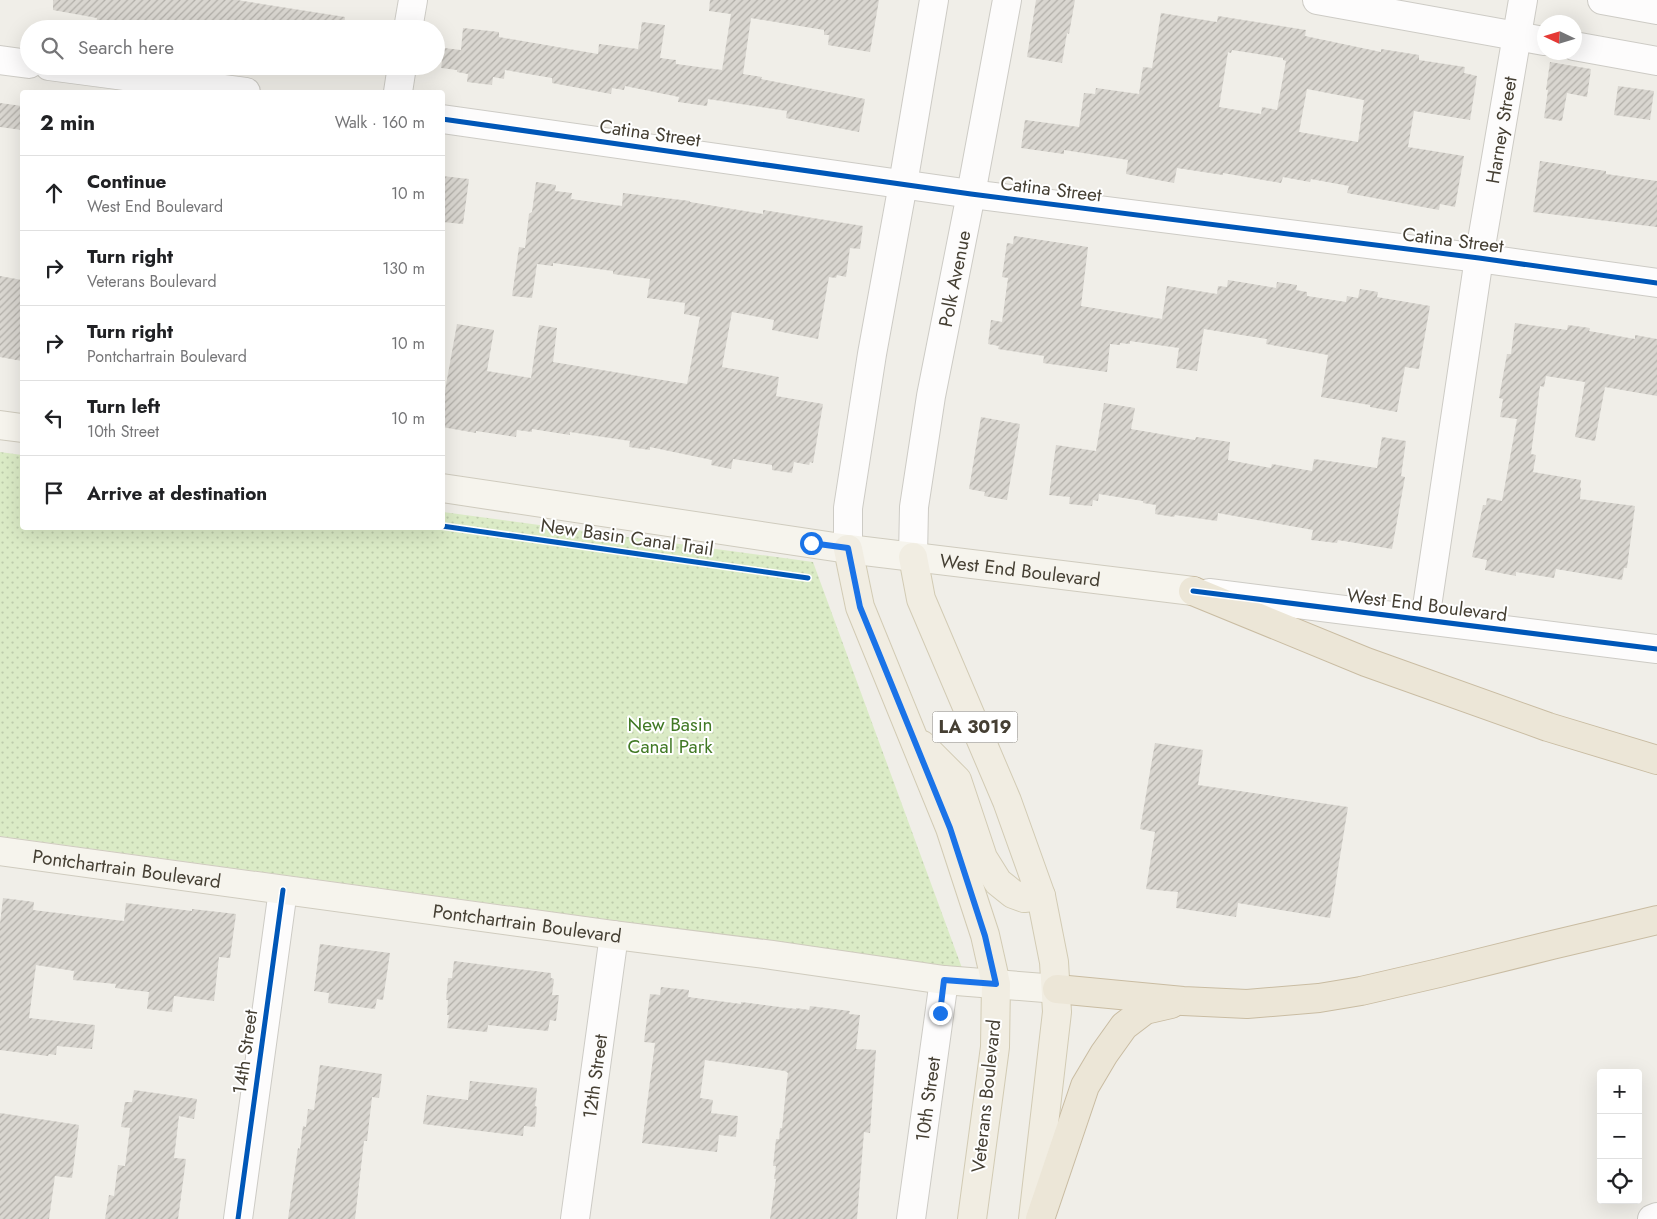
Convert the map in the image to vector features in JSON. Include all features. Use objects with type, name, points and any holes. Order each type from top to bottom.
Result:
[{"type":"highway","points":[[1193,591],[1366,662],[1548,727],[1657,760]]},
{"type":"highway","points":[[1056,989],[1183,1001],[1246,1004],[1319,998],[1361,991],[1657,920]]},
{"type":"highway","points":[[1040,1219],[1085,1086],[1104,1054],[1124,1026],[1145,1010],[1183,1001]]},
{"type":"main road","points":[[0,425],[20,428]]},
{"type":"main road","name":"West End Boulevard","points":[[445,488],[913,557],[1193,591]]},
{"type":"main road","name":"Veterans Boulevard","points":[[848,548],[860,607],[950,828],[985,936],[996,984],[995,1047],[972,1219]]},
{"type":"main road","name":"LA 3019","points":[[913,557],[921,599],[1007,801],[1041,896],[1052,952],[1057,1012],[1032,1219]]},
{"type":"main road","points":[[912,735],[957,780],[983,858],[998,882],[1013,894],[1024,898],[1041,896]]},
{"type":"main road","name":"Pontchartrain Boulevard","points":[[0,851],[944,980],[1056,989]]},
{"type":"street","points":[[410,20],[413,0]]},
{"type":"street","points":[[848,548],[848,508],[872,354],[934,0]]},
{"type":"street","name":"Polk Avenue","points":[[913,557],[914,507],[928,414],[1007,0]]},
{"type":"street","points":[[1317,0],[1537,39]]},
{"type":"street","name":"Harney Street","points":[[1425,620],[1480,258],[1523,0]]},
{"type":"street","points":[[1602,0],[1657,10]]},
{"type":"street","points":[[1582,47],[1657,61]]},
{"type":"street","points":[[0,60],[20,63]]},
{"type":"street","points":[[117,75],[231,90]]},
{"type":"street","points":[[398,90],[401,75]]},
{"type":"street","name":"Catina Street","points":[[445,119],[971,194],[1480,258],[1657,283]]},
{"type":"street","name":"West End Boulevard","points":[[1193,591],[1657,649]]},
{"type":"street","name":"14th Street","points":[[238,1219],[283,890]]},
{"type":"street","name":"12th Street","points":[[575,1219],[614,935]]},
{"type":"street","name":"10th Street","points":[[911,1219],[944,980]]},
{"type":"street","points":[[1652,1219],[1657,1217]]},
{"type":"green space","name":"New Basin Canal Park","points":[[0,452],[20,455],[20,530],[445,530],[445,512],[813,562],[962,968],[0,836]]},
{"type":"building","points":[[53,0],[237,0],[345,17],[345,20],[97,20],[97,18],[53,10]]},
{"type":"building","points":[[710,0],[879,0],[870,52],[828,45],[829,35],[824,35],[824,30],[751,18],[743,74],[865,99],[859,132],[786,118],[787,111],[708,99],[707,106],[678,102],[679,97],[625,86],[624,90],[612,88],[611,94],[552,83],[552,78],[505,70],[504,79],[493,77],[492,85],[467,82],[468,74],[445,68],[445,48],[461,50],[463,28],[499,32],[499,37],[598,54],[599,44],[638,49],[642,22],[665,25],[660,58],[676,60],[676,64],[722,70],[731,14],[709,11]]},
{"type":"building","points":[[1036,0],[1075,0],[1062,63],[1027,57]]},
{"type":"building","points":[[1161,13],[1217,22],[1218,16],[1306,30],[1305,36],[1381,52],[1381,49],[1419,55],[1419,60],[1465,67],[1464,73],[1477,76],[1470,120],[1414,111],[1408,147],[1464,156],[1455,207],[1440,204],[1439,210],[1347,193],[1349,186],[1311,179],[1310,182],[1283,177],[1281,183],[1223,173],[1223,175],[1177,168],[1174,183],[1126,174],[1128,160],[1064,150],[1064,154],[1021,148],[1025,120],[1079,127],[1084,93],[1095,94],[1096,88],[1139,94],[1143,67],[1152,68]],"holes":[[[1232,50],[1283,58],[1286,61],[1277,110],[1262,107],[1261,114],[1219,107],[1228,52],[1231,53]],[[1307,89],[1364,100],[1358,142],[1299,132]]]},
{"type":"building","points":[[1550,62],[1591,69],[1587,97],[1567,93],[1562,121],[1544,118]]},
{"type":"building","points":[[1618,86],[1654,91],[1650,120],[1614,115]]},
{"type":"building","points":[[0,103],[20,106],[20,130],[0,127]]},
{"type":"building","points":[[1540,161],[1606,171],[1606,174],[1657,181],[1657,227],[1533,212]]},
{"type":"building","points":[[445,176],[469,179],[463,224],[445,222]]},
{"type":"building","points":[[536,182],[556,185],[555,191],[572,193],[571,199],[622,206],[623,193],[690,201],[763,214],[763,210],[863,226],[860,249],[850,248],[846,277],[837,275],[836,278],[829,277],[818,339],[772,330],[774,320],[732,312],[722,367],[779,377],[776,396],[823,404],[813,463],[810,462],[809,465],[794,462],[792,473],[772,470],[772,465],[733,459],[731,469],[711,465],[712,460],[650,447],[650,450],[629,447],[630,441],[570,432],[570,435],[532,429],[532,432],[517,430],[516,437],[445,428],[445,390],[457,324],[494,330],[487,371],[531,378],[539,325],[557,328],[553,362],[687,384],[700,317],[684,314],[685,303],[647,298],[650,279],[613,274],[613,271],[553,263],[553,266],[537,264],[532,298],[512,296],[519,247],[525,248],[529,214],[532,212]]},
{"type":"building","points":[[1014,236],[1088,247],[1081,306],[1162,319],[1167,286],[1217,294],[1218,286],[1227,287],[1228,280],[1276,288],[1277,282],[1297,285],[1296,290],[1307,292],[1307,296],[1346,302],[1347,296],[1358,298],[1360,289],[1378,292],[1377,297],[1430,306],[1419,369],[1405,367],[1397,412],[1370,407],[1370,405],[1321,397],[1328,355],[1266,344],[1267,339],[1204,329],[1197,371],[1176,368],[1179,348],[1130,341],[1130,344],[1110,344],[1107,372],[1043,363],[1044,356],[998,349],[999,346],[988,344],[991,320],[1002,322],[1008,278],[1002,277],[1007,243],[1013,244]]},
{"type":"building","points":[[0,276],[20,280],[20,361],[0,357]]},
{"type":"building","points":[[1515,323],[1567,330],[1568,325],[1590,328],[1589,331],[1635,339],[1635,335],[1657,339],[1657,396],[1605,387],[1595,441],[1575,437],[1585,382],[1546,376],[1544,387],[1540,386],[1531,454],[1536,455],[1533,472],[1581,480],[1580,499],[1635,506],[1627,568],[1624,568],[1622,580],[1556,569],[1554,578],[1516,572],[1516,576],[1485,570],[1487,560],[1472,557],[1483,505],[1486,505],[1487,498],[1502,501],[1517,419],[1500,417],[1503,399],[1499,398],[1507,354],[1511,354]]},
{"type":"building","points":[[1104,403],[1135,408],[1131,429],[1195,440],[1196,437],[1230,442],[1228,460],[1271,468],[1272,464],[1312,471],[1314,459],[1377,468],[1382,437],[1406,441],[1401,476],[1405,477],[1392,549],[1338,540],[1337,543],[1311,540],[1313,530],[1218,513],[1217,521],[1155,514],[1156,505],[1099,494],[1098,501],[1093,500],[1092,506],[1069,504],[1070,497],[1049,495],[1056,445],[1096,451]]},
{"type":"building","points":[[981,417],[1020,424],[1007,500],[984,496],[985,492],[969,489]]},
{"type":"building","points":[[1155,743],[1203,750],[1198,785],[1348,807],[1330,918],[1238,903],[1236,917],[1176,908],[1178,892],[1146,889],[1155,832],[1140,829]]},
{"type":"building","points":[[3,898],[34,902],[33,910],[124,921],[126,903],[236,914],[230,958],[219,957],[214,1001],[174,996],[172,1012],[147,1009],[149,992],[115,988],[116,984],[73,980],[74,971],[36,965],[29,1018],[95,1025],[92,1049],[57,1046],[56,1055],[49,1054],[48,1056],[0,1050],[0,924]]},
{"type":"building","points":[[320,944],[390,953],[383,1000],[377,999],[375,1009],[328,1003],[329,993],[314,991]]},
{"type":"building","points":[[454,961],[551,973],[551,978],[554,979],[552,995],[559,995],[556,1021],[550,1020],[548,1031],[488,1025],[487,1032],[447,1028],[449,1015],[447,1015],[448,1000],[446,1000],[448,978],[452,978]]},
{"type":"building","points":[[661,987],[689,990],[688,997],[809,1010],[810,1006],[850,1011],[849,1014],[860,1015],[856,1049],[876,1050],[870,1133],[864,1132],[857,1219],[770,1219],[776,1179],[774,1179],[776,1166],[773,1166],[776,1139],[779,1139],[780,1128],[782,1128],[788,1073],[785,1071],[705,1060],[700,1098],[713,1100],[711,1113],[738,1116],[736,1137],[719,1135],[717,1152],[642,1143],[655,1043],[644,1042],[650,994],[660,995]]},
{"type":"building","points":[[320,1065],[382,1074],[379,1098],[372,1097],[367,1141],[364,1141],[355,1219],[288,1219],[298,1148],[300,1149],[303,1126],[306,1127],[308,1109],[314,1110]]},
{"type":"building","points":[[470,1081],[537,1088],[535,1127],[524,1126],[523,1136],[423,1124],[427,1095],[468,1100]]},
{"type":"building","points":[[134,1090],[197,1099],[194,1119],[179,1116],[174,1158],[186,1159],[178,1219],[105,1219],[109,1195],[114,1196],[118,1165],[125,1166],[130,1128],[121,1127],[125,1102],[132,1102]]},
{"type":"building","points":[[0,1113],[79,1125],[72,1178],[55,1176],[49,1219],[0,1219]]},
{"type":"cycle path","points":[[445,119],[971,194],[1479,258],[1657,283]]},
{"type":"cycle path","name":"New Basin Canal Trail","points":[[445,526],[808,578]]},
{"type":"cycle path","points":[[1193,591],[1657,649]]},
{"type":"cycle path","points":[[238,1219],[283,890]]},
{"type":"route","points":[[811,543],[848,548],[860,607],[950,828],[985,936],[996,984],[944,980],[940,1013]]}]
